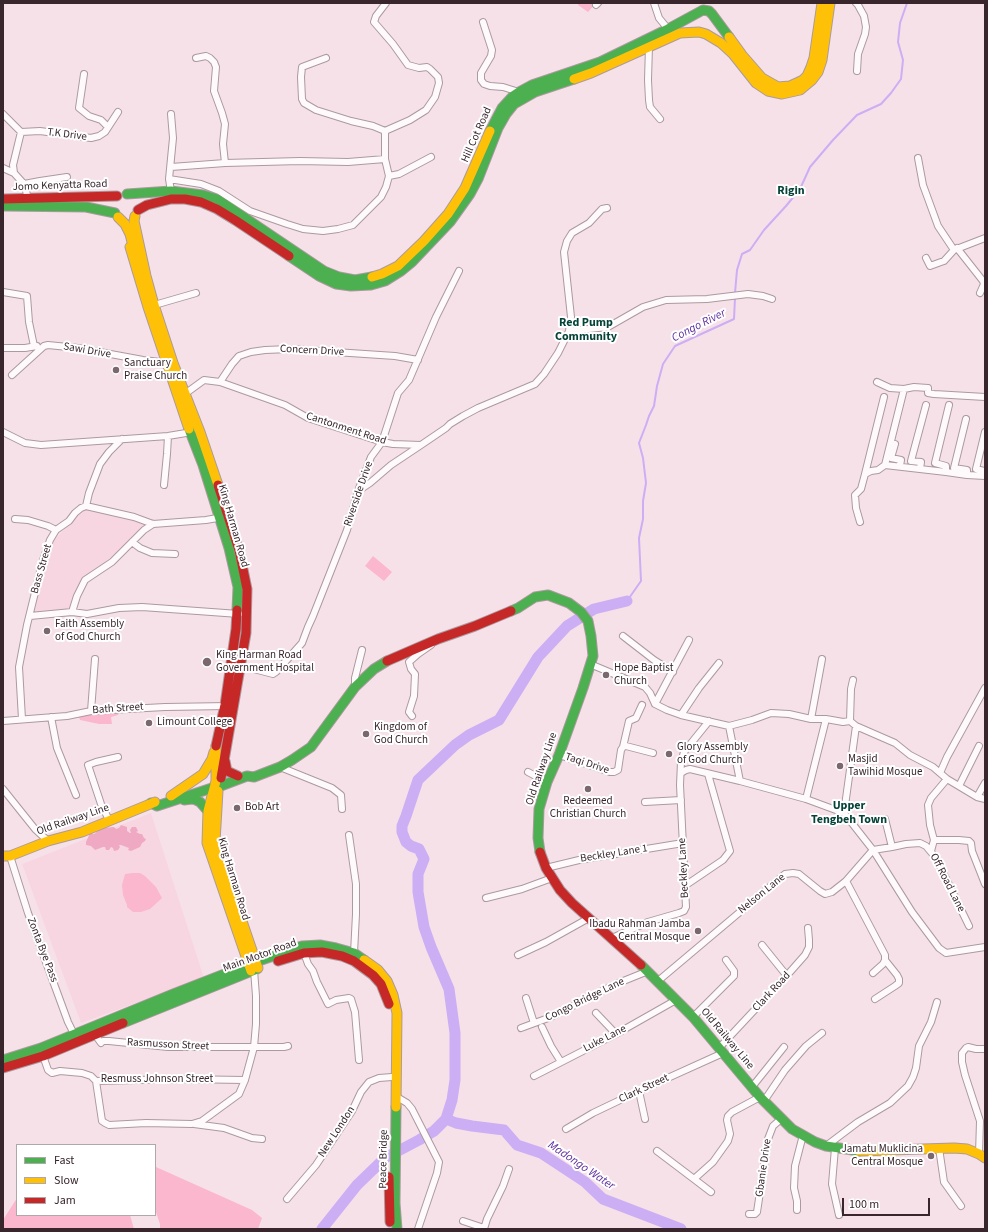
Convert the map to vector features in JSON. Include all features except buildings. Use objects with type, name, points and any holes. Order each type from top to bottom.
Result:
[{"type":"main road","points":[[822,3],[814,58],[811,68],[807,76],[802,80],[785,87],[771,84],[757,73],[732,42],[716,18],[709,11],[703,10],[697,13],[693,21],[694,26],[721,43],[756,83],[774,93],[791,93],[806,86],[818,72],[822,60],[830,3]]},
{"type":"main road","name":"Hill Cot Road","points":[[127,194],[171,191],[203,195],[217,200],[324,271],[339,277],[355,280],[382,274],[398,266],[424,241],[448,214],[465,188],[492,126],[502,108],[513,96],[532,85],[600,62],[668,29],[697,13]]},
{"type":"main road","points":[[703,33],[713,30],[716,25],[716,18]]},
{"type":"main road","name":"Hill Cot Road","points":[[137,213],[147,205],[171,199],[185,199],[200,202],[217,209],[319,276],[336,284],[351,286],[370,285],[385,281],[412,262],[450,222],[459,210],[478,179],[498,128],[514,104],[535,92],[591,73],[680,33],[703,33]]},
{"type":"main road","points":[[120,194],[127,194],[136,199],[138,203],[137,213],[129,219],[116,215],[113,206],[117,196],[120,194]]},
{"type":"main road","name":"Jomo Kenyatta Road","points":[[3,199],[117,196]]},
{"type":"main road","name":"Jomo Kenyatta Road","points":[[3,206],[86,207],[116,215]]},
{"type":"main road","name":"King Harman Road","points":[[137,213],[134,221],[151,306]]},
{"type":"main road","name":"King Harman Road","points":[[116,215],[130,234],[133,246],[130,247],[170,363],[224,517],[239,550],[247,589],[242,614],[246,633],[236,665],[229,706],[225,752],[212,810],[219,867],[254,967]]},
{"type":"main road","name":"Old Railway Line","points":[[6,856],[48,841],[82,832],[171,796],[237,778],[246,776],[254,777],[280,767],[311,747],[355,687],[374,669],[387,661],[438,639],[475,626],[518,608],[535,597],[548,595],[575,606],[588,622],[593,656],[539,810],[538,838],[540,852],[546,868],[560,890],[572,903],[658,981],[693,1018],[762,1099],[792,1128],[803,1136],[831,1147],[854,1150],[884,1151],[939,1148],[967,1149],[982,1156]]},
{"type":"main road","name":"King Harman Road","points":[[217,784],[216,747],[229,706]]},
{"type":"main road","points":[[171,796],[203,774],[212,759],[216,747]]},
{"type":"main road","points":[[165,804],[192,799],[200,802],[212,810],[224,791],[237,778],[227,771],[225,752]]},
{"type":"main road","name":"Old Railway Line","points":[[151,803],[157,806],[165,804],[217,784]]},
{"type":"main road","name":"Main Motor Road","points":[[3,1068],[254,967],[274,956],[302,946],[320,945],[354,953],[378,970],[387,981],[393,995],[397,1013],[397,1097],[394,1116]]},
{"type":"main road","points":[[233,972],[248,948],[274,956]]},
{"type":"main road","name":"Main Motor Road","points":[[175,998],[233,972],[304,953],[322,952],[342,956],[374,975],[381,984],[387,997],[391,1014],[394,1116],[391,1229]]},
{"type":"main road","name":"Main Motor Road","points":[[3,1060],[42,1052]]},
{"type":"main road","name":"Main Motor Road","points":[[392,1202],[397,1229]]},
{"type":"street","points":[[326,58],[302,67],[302,99],[304,104],[316,110],[373,126],[385,131],[410,120],[426,110],[436,97],[439,80],[438,77],[427,68],[408,66],[374,22],[376,16],[386,3]]},
{"type":"street","points":[[654,3],[659,18],[668,29]]},
{"type":"street","points":[[856,3],[864,16],[866,27],[858,54],[857,71]]},
{"type":"street","points":[[483,22],[492,50],[491,56],[481,73],[481,80],[484,84],[490,86],[503,87],[519,92]]},
{"type":"street","points":[[649,46],[648,80],[650,107],[660,119]]},
{"type":"street","points":[[196,58],[206,56],[214,62],[216,67],[214,91],[225,124],[223,144],[226,163]]},
{"type":"street","name":"T.K Drive","points":[[84,74],[79,108],[89,116],[101,120],[108,127]]},
{"type":"street","name":"T.K Drive","points":[[21,132],[47,132],[91,138],[99,136],[108,127],[118,112]]},
{"type":"street","points":[[3,114],[21,132],[13,165],[14,173],[24,184],[28,198]]},
{"type":"street","points":[[171,114],[173,138],[169,179],[171,191]]},
{"type":"street","points":[[169,179],[201,184],[219,192],[250,212],[303,229],[323,231],[353,226],[382,197],[386,187],[389,176],[385,159],[385,131]]},
{"type":"street","points":[[389,176],[399,174],[431,157]]},
{"type":"street","points":[[918,158],[923,185],[938,226],[955,249],[983,281],[984,284],[980,293]]},
{"type":"street","points":[[171,167],[226,163],[300,161],[348,162],[385,159]]},
{"type":"street","name":"Jomo Kenyatta Road","points":[[3,168],[14,173]]},
{"type":"street","points":[[24,184],[67,177]]},
{"type":"street","points":[[358,491],[370,484],[391,465],[450,424],[478,408],[535,384],[544,374],[556,358],[569,331],[571,317],[564,260],[565,246],[572,233],[589,223],[602,209],[607,208]]},
{"type":"street","points":[[926,258],[930,266],[944,261],[955,249],[985,238]]},
{"type":"street","name":"Riverside Drive","points":[[236,665],[273,674],[302,644],[346,530],[358,491],[371,457],[382,442],[398,393],[409,380],[436,317],[459,271]]},
{"type":"street","points":[[3,292],[28,296],[29,322],[34,346]]},
{"type":"street","points":[[151,306],[196,293]]},
{"type":"street","points":[[569,331],[608,327],[643,307],[666,300],[707,299],[748,294],[772,299]]},
{"type":"street","name":"Sawi Drive","points":[[3,348],[25,348],[53,345],[170,363]]},
{"type":"street","points":[[12,375],[44,346]]},
{"type":"street","name":"Concern Drive","points":[[220,382],[239,356],[265,350],[290,349],[394,356],[418,360]]},
{"type":"street","name":"Cantonment Road","points":[[182,396],[204,380],[220,382],[285,405],[308,418],[382,442],[393,444],[421,444]]},
{"type":"street","points":[[877,382],[890,388],[928,388],[928,393],[985,397]]},
{"type":"street","points":[[885,465],[904,389]]},
{"type":"street","points":[[860,522],[856,508],[855,495],[861,489],[884,397]]},
{"type":"street","points":[[900,466],[901,460],[891,458],[905,401]]},
{"type":"street","points":[[920,469],[921,462],[911,461],[926,405]]},
{"type":"street","points":[[946,472],[946,466],[935,463],[949,405]]},
{"type":"street","points":[[966,419],[954,468],[967,470],[967,475]]},
{"type":"street","points":[[3,432],[25,443],[41,444],[168,436],[195,432]]},
{"type":"street","points":[[985,432],[976,469],[984,471],[985,474]]},
{"type":"street","points":[[164,485],[168,436]]},
{"type":"street","points":[[122,439],[100,464],[89,493],[86,506],[128,515],[153,524],[206,520],[224,517]]},
{"type":"street","points":[[865,474],[878,470],[885,465],[967,475],[985,474]]},
{"type":"street","name":"Bass Street","points":[[22,719],[18,667],[43,560],[50,540],[56,530],[69,521],[81,508],[86,506]]},
{"type":"street","points":[[15,519],[28,520],[56,530]]},
{"type":"street","points":[[72,612],[77,596],[85,580],[112,562],[144,530],[153,524]]},
{"type":"street","points":[[132,542],[140,548],[152,553],[175,554]]},
{"type":"street","points":[[30,616],[72,612],[87,614],[119,608],[142,607],[242,614]]},
{"type":"street","points":[[623,636],[654,660],[673,672]]},
{"type":"street","points":[[412,716],[409,712],[414,696],[416,674],[411,669],[409,662],[435,643],[438,639]]},
{"type":"street","points":[[656,704],[689,640]]},
{"type":"street","points":[[355,687],[355,678],[362,650]]},
{"type":"street","points":[[91,711],[95,658]]},
{"type":"street","points":[[811,719],[822,659]]},
{"type":"street","points":[[681,715],[699,688],[719,663]]},
{"type":"street","points":[[590,664],[645,687],[650,692],[656,704],[667,710],[681,715],[729,726],[771,713],[789,714],[811,719],[826,719],[843,722],[850,721],[856,726],[895,743],[910,755],[933,767],[947,779],[977,797],[985,799]]},
{"type":"street","points":[[850,721],[851,689],[853,680]]},
{"type":"street","points":[[940,773],[950,751],[985,688]]},
{"type":"street","points":[[642,705],[636,718],[629,721],[623,747],[626,746],[653,753]]},
{"type":"street","name":"Bath Street","points":[[3,721],[67,716],[91,711],[165,707],[229,706]]},
{"type":"street","points":[[51,717],[57,748],[76,795]]},
{"type":"street","points":[[806,799],[826,719]]},
{"type":"street","name":"Beckley Lane","points":[[612,938],[648,922],[684,911],[686,907],[686,885],[683,868],[681,762],[684,752],[710,721]]},
{"type":"street","points":[[729,726],[740,781]]},
{"type":"street","points":[[844,813],[856,726]]},
{"type":"street","points":[[959,786],[979,746]]},
{"type":"street","name":"Taqi Drive","points":[[559,755],[614,772],[618,770],[623,747]]},
{"type":"street","points":[[109,820],[101,804],[88,765],[118,757]]},
{"type":"street","points":[[280,767],[332,788],[341,795],[342,809]]},
{"type":"street","points":[[681,772],[690,770],[740,781],[806,799],[844,813],[873,850],[912,912],[939,948],[946,953],[985,947]]},
{"type":"street","points":[[528,772],[548,782]]},
{"type":"street","points":[[686,885],[723,860],[730,851],[708,774]]},
{"type":"street","points":[[931,851],[934,840],[928,815],[928,805],[931,798],[947,779]]},
{"type":"street","points":[[977,797],[985,783]]},
{"type":"street","points":[[3,789],[35,829],[48,841]]},
{"type":"street","points":[[645,802],[681,800]]},
{"type":"street","points":[[885,819],[892,848]]},
{"type":"street","points":[[349,835],[356,884],[354,953]]},
{"type":"street","points":[[934,840],[969,841],[985,884]]},
{"type":"street","name":"Beckley Lane 1","points":[[546,868],[579,860],[683,843]]},
{"type":"street","name":"Off Road Lane","points":[[873,850],[892,848],[906,844],[920,844],[926,846],[936,858],[969,926]]},
{"type":"street","name":"Nelson Lane","points":[[658,981],[785,874],[799,874],[825,894],[832,892],[846,881],[873,850]]},
{"type":"street","name":"Zonta Bye Pass","points":[[6,856],[68,1022],[76,1038]]},
{"type":"street","points":[[486,898],[522,889],[552,878]]},
{"type":"street","points":[[846,881],[883,949],[886,960],[899,979],[899,982],[895,986],[875,999]]},
{"type":"street","points":[[518,955],[546,942],[589,918]]},
{"type":"street","name":"Clark Road","points":[[721,1050],[807,952],[809,940],[808,928]]},
{"type":"street","points":[[762,945],[787,976]]},
{"type":"street","points":[[304,953],[328,1004],[336,1000],[351,999],[355,1012],[360,1060]]},
{"type":"street","points":[[693,1018],[734,976],[734,971],[726,960]]},
{"type":"street","points":[[873,974],[886,960]]},
{"type":"street","points":[[192,1124],[202,1121],[239,1094],[245,1080],[254,1047],[256,1024],[254,967]]},
{"type":"street","name":"Congo Bridge Lane","points":[[521,1028],[551,1017],[616,984],[648,971]]},
{"type":"street","points":[[526,998],[534,1023]]},
{"type":"street","name":"Luke Lane","points":[[534,1076],[616,1034],[676,1000]]},
{"type":"street","points":[[839,1214],[832,1184],[831,1147],[858,1122],[890,1103],[908,1086],[916,1068],[919,1046],[931,1022],[938,1002]]},
{"type":"street","points":[[596,1013],[616,1034]]},
{"type":"street","points":[[542,1026],[551,1046],[561,1062]]},
{"type":"street","name":"Rasmusson Street","points":[[93,1032],[101,1043],[103,1041],[109,1041],[168,1047],[288,1046]]},
{"type":"street","points":[[694,1179],[713,1162],[728,1141],[730,1134],[727,1120],[728,1116],[732,1112],[762,1099],[806,1046],[822,1033]]},
{"type":"street","points":[[752,1088],[784,1047]]},
{"type":"street","points":[[982,1156],[983,1121],[965,1075],[962,1062],[962,1053],[963,1050],[968,1048],[985,1049]]},
{"type":"street","name":"Clark Street","points":[[566,1129],[593,1113],[721,1050]]},
{"type":"street","name":"Resmuss Johnson Street","points":[[42,1052],[48,1070],[52,1073],[60,1071],[82,1073],[91,1076],[96,1081],[177,1079],[245,1080]]},
{"type":"street","name":"New London","points":[[287,1199],[316,1166],[348,1117],[361,1092],[369,1082],[379,1078],[392,1077]]},
{"type":"street","points":[[96,1081],[102,1120],[109,1125],[146,1123],[192,1124],[224,1128],[252,1138],[262,1139]]},
{"type":"street","points":[[639,1091],[645,1119]]},
{"type":"street","points":[[397,1097],[407,1103],[412,1109],[439,1162],[438,1173],[418,1229]]},
{"type":"street","name":"Gbanie Drive","points":[[749,1214],[755,1214],[757,1212],[768,1139],[773,1126],[781,1118]]},
{"type":"street","points":[[797,1210],[797,1201],[794,1188],[795,1166],[803,1136]]},
{"type":"street","points":[[939,1148],[944,1182],[961,1206]]},
{"type":"street","points":[[657,1151],[711,1192]]},
{"type":"street","points":[[463,1221],[484,1229],[487,1219],[503,1186],[508,1169]]},
{"type":"shaded area","points":[[579,3],[596,3],[588,12],[578,5]]},
{"type":"shaded area","points":[[85,509],[149,524],[88,577],[72,612],[34,615],[41,575],[51,543]]},
{"type":"shaded area","points":[[373,556],[392,572],[384,581],[365,566]]},
{"type":"shaded area","points":[[121,711],[118,715],[111,717],[112,724],[99,724],[80,720],[78,714]]},
{"type":"shaded area","points":[[151,813],[204,978],[81,1023],[22,864]]},
{"type":"shaded area","points":[[121,825],[127,827],[127,831],[130,833],[132,827],[136,827],[138,831],[136,832],[142,834],[146,839],[140,847],[131,851],[128,850],[129,848],[119,845],[120,847],[118,850],[114,851],[111,847],[109,850],[106,850],[105,847],[103,847],[95,850],[91,846],[86,845],[90,833],[94,834],[102,828],[114,827],[116,829]]},
{"type":"shaded area","points":[[140,873],[145,876],[156,887],[162,898],[150,909],[141,912],[133,912],[127,907],[123,895],[122,885],[125,874]]},
{"type":"shaded area","points":[[156,1167],[252,1210],[262,1218],[258,1229],[160,1229],[156,1212]]},
{"type":"shaded area","points":[[16,1200],[16,1216],[130,1216],[134,1229],[3,1229],[3,1220]]},
{"type":"waterway","name":"Congo River","points":[[735,293],[737,270],[742,254],[750,250],[764,230],[800,189],[810,167],[833,140],[857,115],[881,104],[901,79],[903,60],[898,42],[900,23],[907,3]]},
{"type":"waterway","name":"Congo River","points":[[627,601],[641,581],[639,538],[643,519],[643,501],[646,483],[643,458],[639,443],[654,406],[657,386],[663,364],[675,346],[734,319],[735,298]]},
{"type":"waterway","points":[[322,1229],[357,1185],[385,1158],[434,1131],[446,1119],[452,1100],[455,1080],[455,1033],[449,989],[424,927],[418,892],[418,874],[424,859],[419,849],[406,842],[402,832],[402,826],[418,780],[455,745],[469,735],[499,720],[538,657],[567,626],[594,609],[627,601]]},
{"type":"waterway","name":"Madongo Water","points":[[446,1119],[456,1123],[504,1130],[517,1145],[541,1153],[585,1182],[603,1199],[681,1229]]},
{"type":"traffic: fast","points":[[490,131],[502,108],[519,92],[532,85],[600,62],[703,10],[709,11],[712,14],[729,37]]},
{"type":"traffic: fast","points":[[289,256],[319,276],[336,284],[351,286],[371,285],[385,281],[412,262],[450,222],[470,194],[478,179],[498,128],[514,104],[535,92],[574,79]]},
{"type":"traffic: fast","points":[[127,194],[171,191],[203,195],[217,199],[324,271],[339,277],[355,280],[372,277]]},
{"type":"traffic: fast","points":[[3,206],[86,207],[115,213]]},
{"type":"traffic: fast","points":[[189,429],[203,465],[229,548],[238,587],[237,610]]},
{"type":"traffic: fast","points":[[511,611],[535,597],[548,595],[569,603],[581,612],[588,621],[591,636],[593,656],[559,755],[547,782],[539,809],[538,838],[540,852]]},
{"type":"traffic: fast","points":[[151,803],[157,806],[218,787],[247,776],[254,777],[280,767],[292,760],[311,747],[355,687],[374,669],[387,661]]},
{"type":"traffic: fast","points":[[184,800],[196,800],[200,802],[208,811]]},
{"type":"traffic: fast","points":[[3,1060],[41,1048],[173,994],[250,964],[302,946],[320,945],[336,948],[354,953],[364,960]]},
{"type":"traffic: fast","points":[[641,965],[693,1017],[760,1097],[792,1129],[815,1142],[826,1146],[859,1151]]},
{"type":"traffic: fast","points":[[123,1023],[257,969]]},
{"type":"traffic: fast","points":[[396,1107],[395,1203],[397,1229]]},
{"type":"traffic: slow","points":[[729,37],[762,78],[778,87],[790,86],[803,80],[807,76],[811,67],[814,58],[822,3]]},
{"type":"traffic: slow","points":[[574,79],[591,73],[680,33],[699,32],[706,34],[721,43],[733,54],[756,83],[768,91],[782,94],[800,90],[812,80],[818,72],[822,60],[830,3]]},
{"type":"traffic: slow","points":[[372,277],[398,266],[424,241],[448,214],[465,188],[490,131]]},
{"type":"traffic: slow","points":[[135,216],[134,221],[154,305],[173,363],[200,432],[218,485]]},
{"type":"traffic: slow","points":[[118,217],[125,224],[130,234],[133,246],[130,247],[148,307],[189,429]]},
{"type":"traffic: slow","points":[[216,746],[216,781],[208,811],[207,843],[251,971]]},
{"type":"traffic: slow","points":[[171,796],[203,774],[212,759],[214,752]]},
{"type":"traffic: slow","points":[[218,791],[215,842],[258,968]]},
{"type":"traffic: slow","points":[[3,856],[10,856],[48,841],[82,832],[155,802]]},
{"type":"traffic: slow","points":[[364,960],[378,970],[387,981],[393,995],[397,1013],[396,1107]]},
{"type":"traffic: slow","points":[[859,1151],[954,1148],[967,1149],[985,1158]]},
{"type":"traffic: jam","points":[[3,199],[117,196]]},
{"type":"traffic: jam","points":[[138,210],[147,205],[171,199],[185,199],[201,202],[217,209],[235,220],[289,256]]},
{"type":"traffic: jam","points":[[218,485],[239,550],[247,589],[246,633],[221,778]]},
{"type":"traffic: jam","points":[[216,746],[225,705],[236,629],[237,610]]},
{"type":"traffic: jam","points":[[387,661],[438,639],[511,611]]},
{"type":"traffic: jam","points":[[225,761],[227,771],[238,776]]},
{"type":"traffic: jam","points":[[540,852],[546,868],[560,890],[572,903],[641,965]]},
{"type":"traffic: jam","points":[[278,961],[304,953],[322,952],[342,956],[354,961],[373,975],[381,984],[389,1004]]},
{"type":"traffic: jam","points":[[3,1068],[43,1056],[123,1023]]},
{"type":"traffic: jam","points":[[389,1177],[390,1222]]},
{"type":"place","name":"Sanctuary Praise Church","points":[[116,370]]},
{"type":"place","name":"Faith Assembly of God Church","points":[[47,631]]},
{"type":"place","name":"King Harman Road Government Hospital","points":[[207,662]]},
{"type":"place","name":"Hope Baptist Church","points":[[606,675]]},
{"type":"place","name":"Limount College","points":[[149,723]]},
{"type":"place","name":"Kingdom of God Church","points":[[366,734]]},
{"type":"place","name":"Glory Assembly of God Church","points":[[669,754]]},
{"type":"place","name":"Masjid Tawihid Mosque","points":[[840,766]]},
{"type":"place","name":"Redeemed Christian Church","points":[[588,789]]},
{"type":"place","name":"Bob Art","points":[[237,808]]},
{"type":"place","name":"Ibadu Rahman Jamba Central Mosque","points":[[698,931]]},
{"type":"place","name":"Jamatu Muklicina Central Mosque","points":[[931,1156]]},
{"type":"district","name":"Rigin","points":[[791,191]]},
{"type":"district","name":"Red Pump Community","points":[[586,330]]},
{"type":"district","name":"Upper Tengbeh Town","points":[[849,813]]}]
